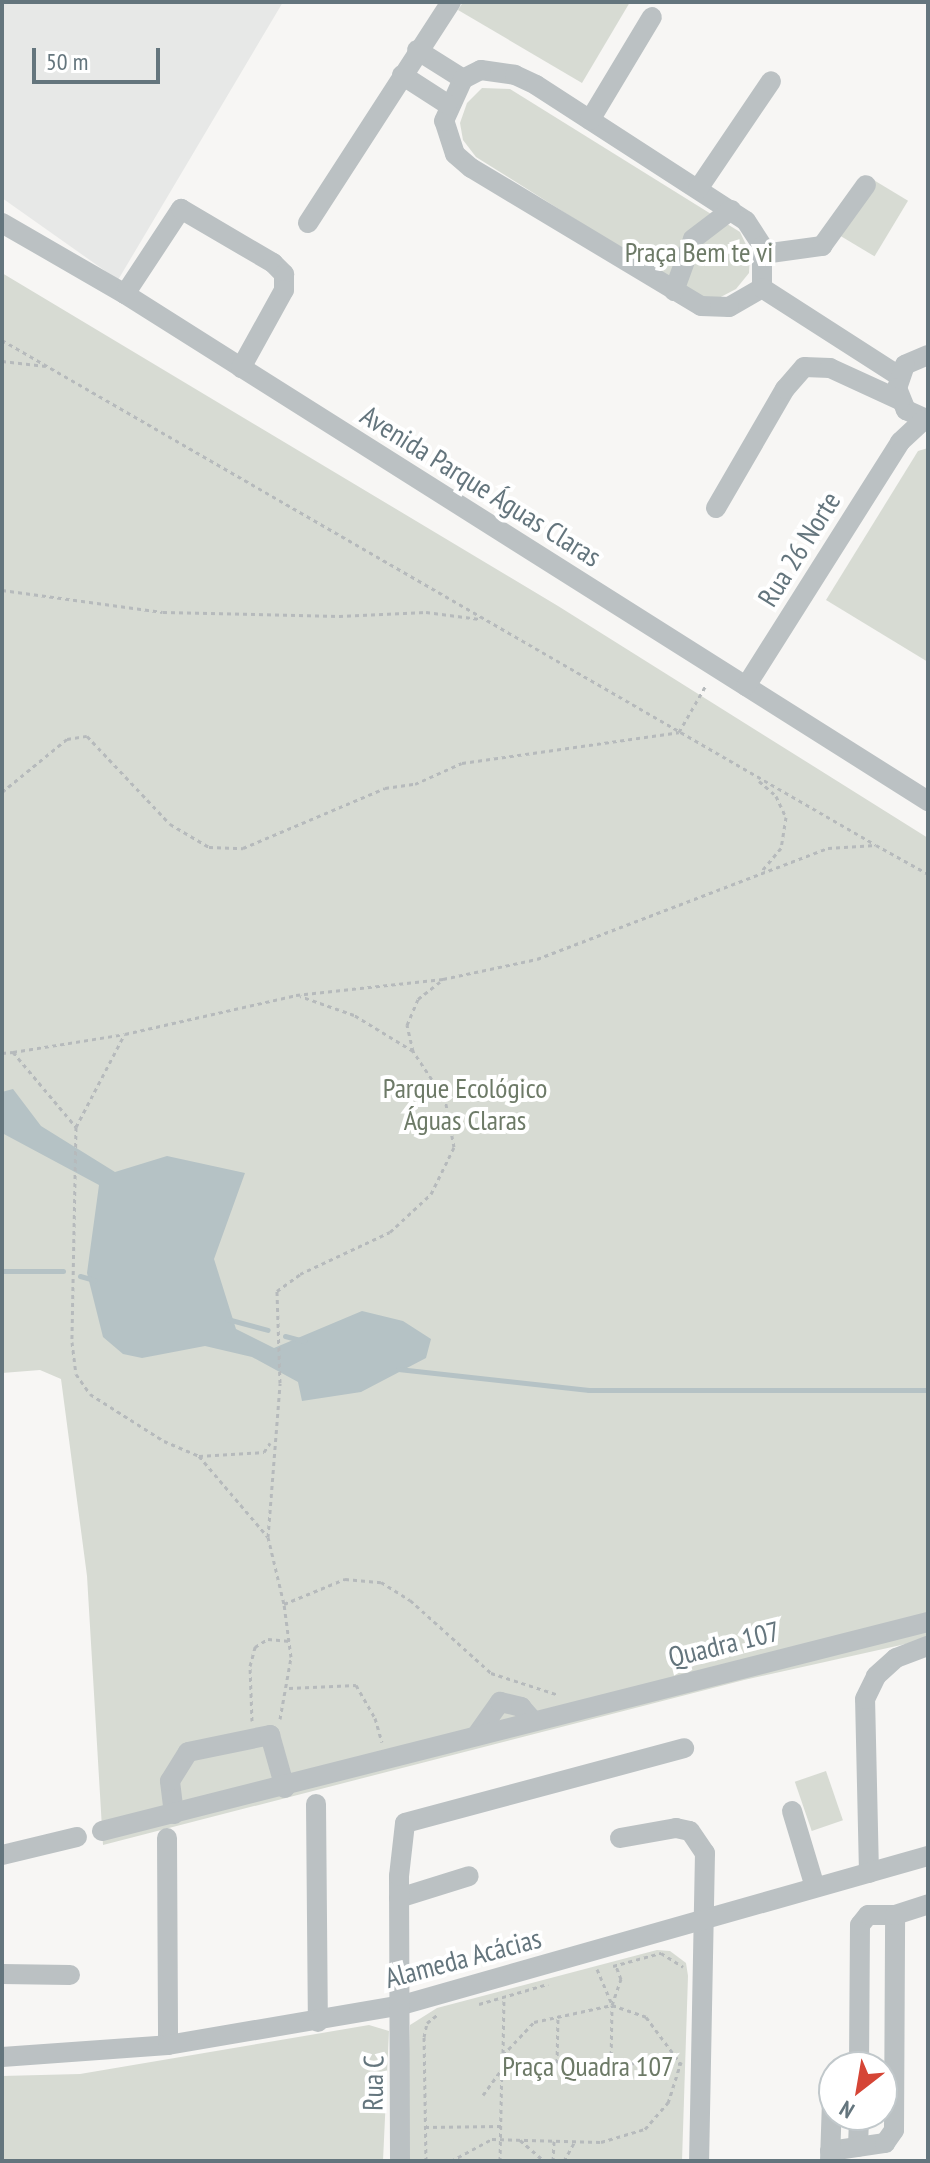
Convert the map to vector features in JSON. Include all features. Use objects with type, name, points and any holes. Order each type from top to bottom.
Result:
[{"type":"street","points":[[308,223],[417,50],[451,2]]},
{"type":"street","points":[[590,120],[652,17]]},
{"type":"street","points":[[417,50],[463,79]]},
{"type":"street","points":[[481,70],[515,75],[731,210],[755,229],[763,254],[762,288],[743,302],[717,310],[674,291],[471,168],[455,154],[447,136],[447,104],[463,79],[481,70]]},
{"type":"street","points":[[402,75],[447,104]]},
{"type":"street","points":[[698,189],[771,81]]},
{"type":"street","points":[[763,254],[822,246],[866,185]]},
{"type":"street","points":[[125,294],[181,209],[273,263],[284,274],[284,290],[241,368]]},
{"type":"street","points":[[674,291],[693,239],[731,210]]},
{"type":"street","name":"Avenida Parque Águas Claras","points":[[2,223],[125,294],[928,801]]},
{"type":"street","points":[[762,288],[902,371],[914,412]]},
{"type":"street","points":[[902,371],[928,355]]},
{"type":"street","points":[[716,508],[785,389],[804,367],[830,368],[914,412]]},
{"type":"street","name":"Rua 26 Norte","points":[[746,686],[900,442],[914,412]]},
{"type":"street","name":"Quadra 107","points":[[102,1831],[285,1788],[533,1721],[928,1622]]},
{"type":"street","points":[[869,1873],[865,1699],[876,1676],[896,1658],[928,1646]]},
{"type":"street","points":[[174,1814],[170,1781],[180,1758],[261,1736],[285,1788]]},
{"type":"street","name":"Rua C","points":[[400,2161],[402,2005],[399,1898],[405,1823],[684,1748]]},
{"type":"street","points":[[316,1804],[318,2022]]},
{"type":"street","points":[[792,1811],[815,1887]]},
{"type":"street","points":[[620,1838],[660,1827],[690,1831],[705,1853],[699,2161]]},
{"type":"street","points":[[2,1855],[77,1837]]},
{"type":"street","points":[[167,1838],[168,2045]]},
{"type":"street","name":"Alameda Acácias","points":[[2,2057],[168,2045],[318,2022],[402,2005],[928,1856]]},
{"type":"street","points":[[399,1898],[469,1876]]},
{"type":"street","points":[[859,2051],[860,1925],[868,1915],[895,1915],[928,1904]]},
{"type":"street","points":[[831,2131],[830,2156],[885,2143],[894,2130],[895,1915]]},
{"type":"street","points":[[2,1974],[70,1975]]},
{"type":"street","points":[[858,2131],[858,2147]]},
{"type":"path","points":[[2,340],[928,874]]},
{"type":"path","points":[[2,361],[49,367]]},
{"type":"path","points":[[2,590],[163,612],[339,616],[426,612],[482,619]]},
{"type":"path","points":[[679,732],[716,667]]},
{"type":"path","points":[[2,792],[67,739],[87,736],[170,824],[209,847],[243,848],[385,788],[415,784],[462,763],[679,732]]},
{"type":"path","points":[[754,775],[776,796],[786,817],[781,848],[761,872]]},
{"type":"path","points":[[2,1053],[125,1034],[296,995],[443,979],[537,959],[828,848],[876,845]]},
{"type":"path","points":[[261,1736],[289,1688],[290,1641],[268,1537],[272,1440],[280,1383],[277,1291],[300,1274],[390,1232],[431,1194],[454,1147],[445,1099],[413,1051],[407,1025],[418,999],[443,979]]},
{"type":"path","points":[[296,995],[354,1015],[413,1051]]},
{"type":"path","points":[[76,1127],[125,1034]]},
{"type":"path","points":[[13,1052],[76,1127],[76,1374],[101,1402],[199,1456],[268,1537]]},
{"type":"path","points":[[199,1456],[264,1452],[272,1440]]},
{"type":"path","points":[[284,1604],[345,1579],[381,1582],[410,1600],[491,1673],[563,1696]]},
{"type":"path","points":[[261,1736],[250,1666],[255,1647],[268,1639],[290,1641]]},
{"type":"path","points":[[289,1688],[356,1685],[375,1718],[387,1761]]},
{"type":"path","points":[[584,1974],[670,1955],[683,1966],[683,1980]]},
{"type":"path","points":[[611,2063],[612,2005],[621,1979],[616,1965]]},
{"type":"path","points":[[597,1969],[612,2005]]},
{"type":"path","points":[[464,2007],[557,1982]]},
{"type":"path","points":[[500,2161],[504,1998]]},
{"type":"path","points":[[503,2055],[534,2022],[612,2005],[646,2017],[681,2064]]},
{"type":"path","points":[[426,2161],[424,2037],[427,2023],[451,2011]]},
{"type":"path","points":[[557,2063],[558,2015]]},
{"type":"path","points":[[451,2161],[477,2144],[500,2139],[601,2142],[645,2129],[668,2103],[681,2064],[681,2050]]},
{"type":"path","points":[[502,2062],[681,2064]]},
{"type":"path","points":[[483,2095],[502,2069]]},
{"type":"path","points":[[425,2127],[501,2126]]},
{"type":"path","points":[[519,2139],[544,2161]]},
{"type":"path","points":[[553,2161],[554,2141]]},
{"type":"path","points":[[564,2161],[575,2141]]},
{"type":"shaded area","points":[[2,2],[283,2],[118,280],[2,198]]},
{"type":"shaded area","points":[[13,1089],[41,1126],[115,1172],[167,1156],[245,1173],[214,1259],[236,1329],[274,1348],[362,1311],[403,1321],[431,1339],[426,1358],[361,1392],[302,1401],[298,1382],[252,1357],[205,1346],[142,1358],[123,1354],[103,1337],[87,1273],[99,1185],[2,1133],[2,1092]]},
{"type":"green space","points":[[463,2],[630,2],[582,83],[458,10]]},
{"type":"green space","name":"Praça Bem te vi","points":[[482,88],[510,89],[740,232],[750,253],[749,273],[736,289],[715,300],[694,294],[476,157],[463,140],[460,123],[467,103]]},
{"type":"green space","points":[[872,179],[908,201],[875,256],[839,235]]},
{"type":"green space","name":"Parque Ecológico Águas Claras","points":[[2,273],[558,606],[928,838],[928,1639],[744,1680],[103,1845],[87,1576],[61,1379],[40,1370],[2,1373]]},
{"type":"green space","points":[[928,448],[928,662],[826,600],[918,451]]},
{"type":"green space","points":[[826,1771],[843,1820],[812,1831],[795,1782]]},
{"type":"green space","name":"Praça Quadra 107","points":[[657,1950],[670,1951],[686,1963],[688,1976],[682,2161],[405,2161],[410,2025],[437,2008]]},
{"type":"green space","points":[[369,2025],[389,2031],[383,2161],[2,2161],[2,2076],[80,2074]]},
{"type":"waterway","points":[[2,1271],[63,1271]]},
{"type":"waterway","points":[[80,1276],[94,1280]]},
{"type":"waterway","points":[[227,1319],[268,1330]]},
{"type":"waterway","points":[[285,1336],[304,1341]]},
{"type":"waterway","points":[[398,1369],[589,1390],[928,1390]]}]
